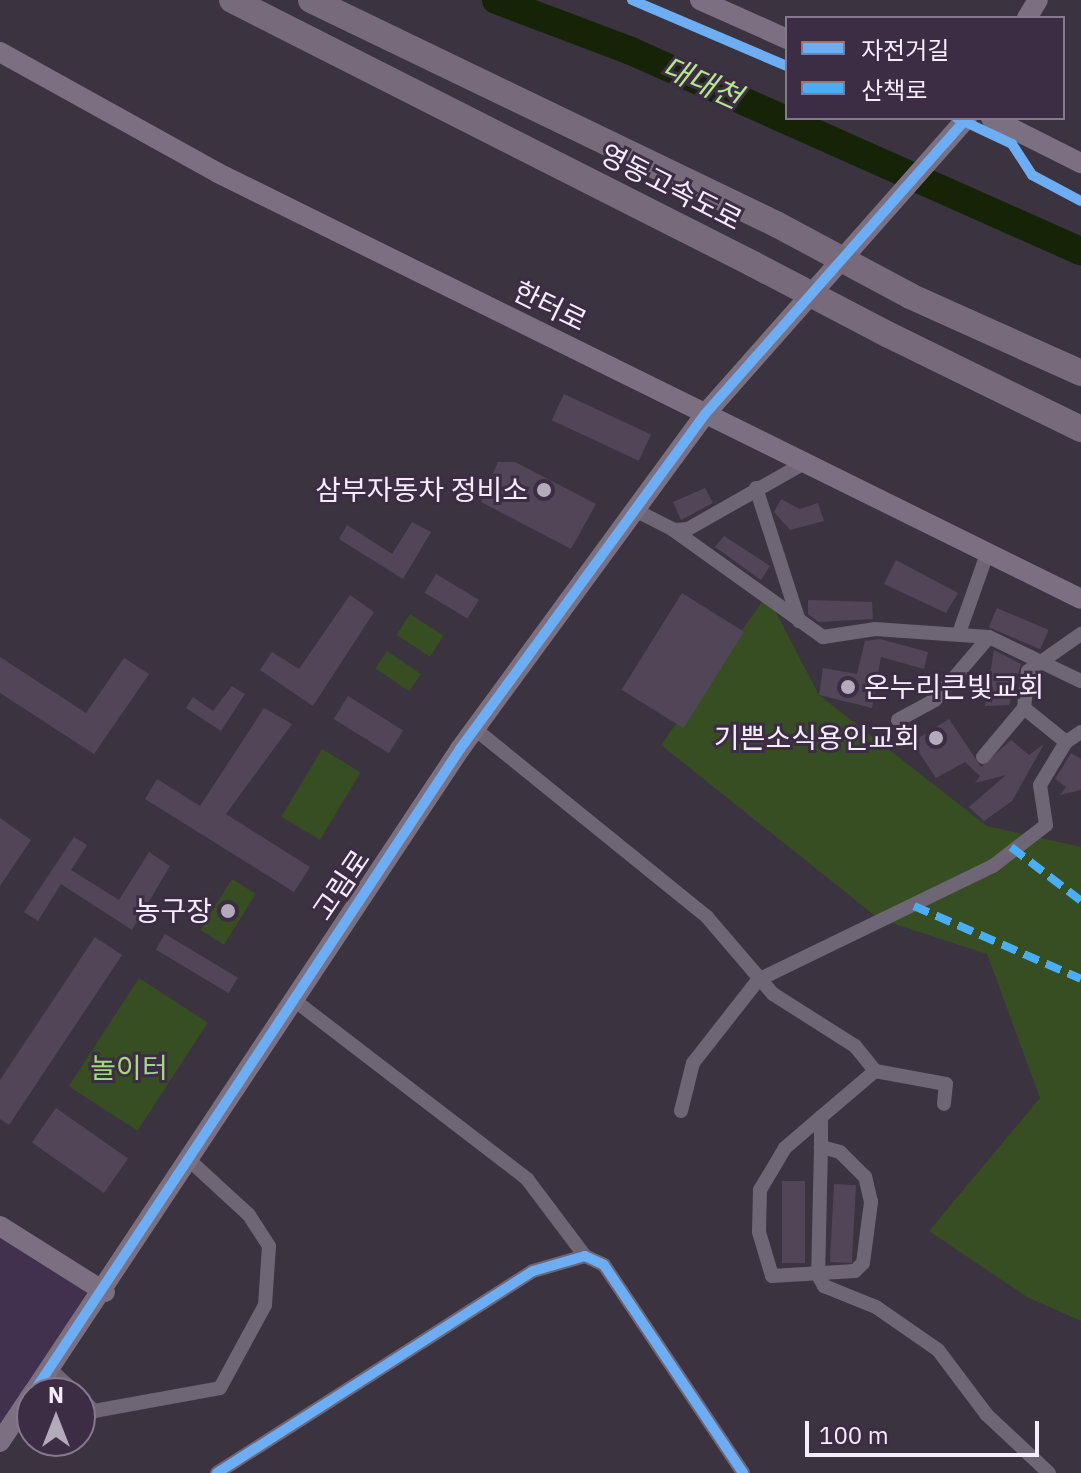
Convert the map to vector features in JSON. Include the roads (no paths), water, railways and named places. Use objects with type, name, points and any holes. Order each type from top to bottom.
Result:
[{"type":"highway","name":"영동고속도로","points":[[232,0],[889,335],[1081,429]]},
{"type":"highway","name":"영동고속도로","points":[[311,0],[776,224],[910,296],[1081,373]]},
{"type":"street","points":[[700,0],[785,38]]},
{"type":"street","name":"한터로","points":[[0,52],[218,173],[1081,599]]},
{"type":"street","points":[[995,120],[1081,163]]},
{"type":"street","name":"고림로","points":[[43,1377],[105,1292],[188,1159],[475,729],[706,413],[965,121]]},
{"type":"street","points":[[672,529],[688,529],[806,462]]},
{"type":"street","points":[[756,488],[799,622]]},
{"type":"street","points":[[635,510],[672,529],[823,637],[875,629],[989,637],[1040,658],[1081,681]]},
{"type":"street","points":[[959,633],[988,551]]},
{"type":"street","points":[[983,757],[1024,708],[1028,671],[1040,658],[1081,634]]},
{"type":"street","points":[[898,720],[935,700],[989,637]]},
{"type":"street","points":[[1024,708],[1066,742]]},
{"type":"street","points":[[475,729],[707,917],[758,980],[810,1022],[855,1046],[875,1071],[946,1084],[944,1104]]},
{"type":"street","points":[[681,1111],[693,1063],[758,980],[993,866],[1046,825],[1040,785],[1066,742],[1081,732]]},
{"type":"street","points":[[294,1000],[527,1179],[585,1256],[604,1265],[743,1473]]},
{"type":"street","points":[[821,1147],[855,1162],[871,1202],[863,1263],[818,1275],[768,1273],[757,1204],[785,1148],[875,1071]]},
{"type":"street","points":[[821,1117],[818,1275],[824,1286],[876,1307],[938,1350],[987,1415],[1049,1473]]},
{"type":"street","points":[[96,1411],[220,1388],[265,1305],[269,1246],[249,1215],[188,1159]]},
{"type":"street","points":[[0,1226],[105,1292]]},
{"type":"street","points":[[217,1473],[533,1271],[585,1256]]},
{"type":"street","points":[[49,1368],[59,1377]]},
{"type":"street","name":"고림로","points":[[0,1442],[16,1418]]},
{"type":"waterway","name":"대대천","points":[[496,0],[631,51],[785,119]]},
{"type":"waterway","name":"대대천","points":[[786,120],[1081,251]]},
{"type":"place","name":"삼부자동차 정비소","points":[[544,490]]},
{"type":"place","name":"온누리큰빛교회","points":[[848,687]]},
{"type":"place","name":"기쁜소식용인교회","points":[[936,738]]},
{"type":"place","name":"농구장","points":[[228,911]]},
{"type":"park label","name":"놀이터","points":[[129,1068]]}]
